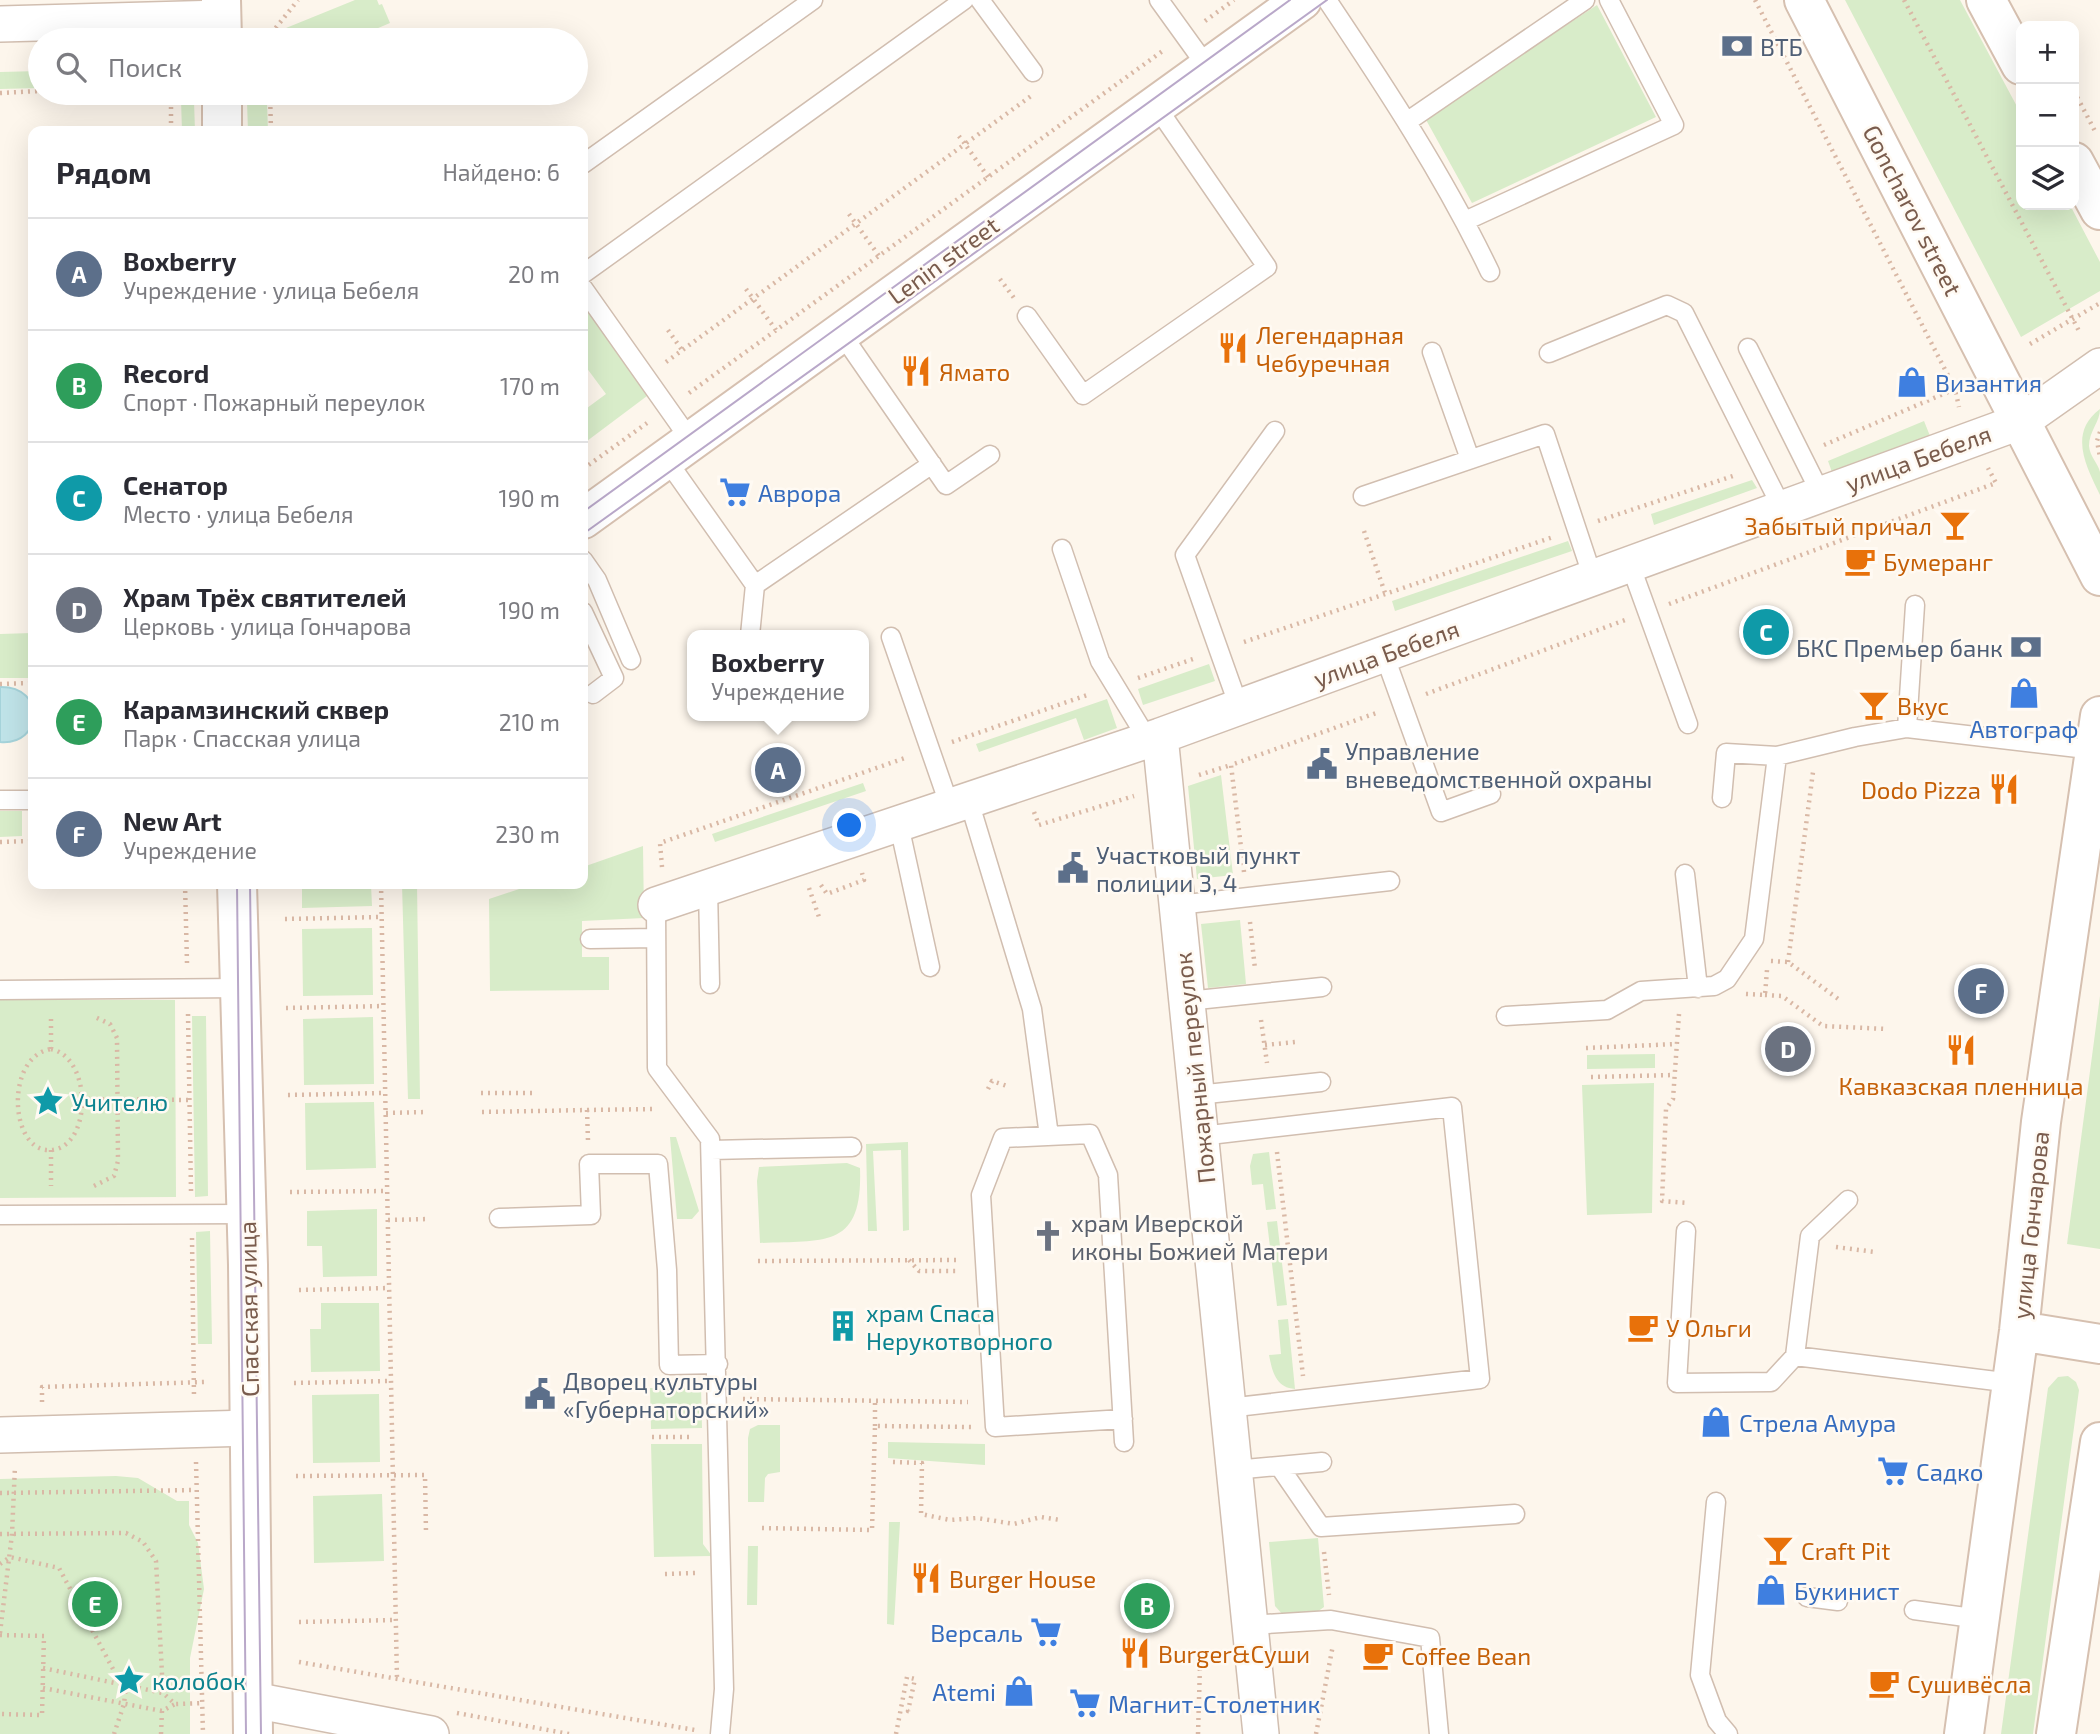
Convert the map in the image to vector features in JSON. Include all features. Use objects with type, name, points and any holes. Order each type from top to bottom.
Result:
[{"type":"main road","name":"Lenin street","points":[[588,515],[1303,0]]},
{"type":"main road","name":"Goncharov street","points":[[1804,0],[2022,421]]},
{"type":"main road","points":[[1986,0],[2016,56]]},
{"type":"main road","points":[[222,105],[222,126]]},
{"type":"main road","points":[[2079,171],[2100,210]]},
{"type":"main road","points":[[2022,421],[2100,576]]},
{"type":"main road","name":"улица Гончарова","points":[[1964,1734],[2019,1331],[2041,1122],[2098,733]]},
{"type":"main road","name":"Спасская улица","points":[[237,889],[247,1214],[253,1717]]},
{"type":"main road","points":[[2019,1331],[2100,1344]]},
{"type":"main road","points":[[2056,1734],[2100,1442]]},
{"type":"street","points":[[0,24],[226,15]]},
{"type":"street","name":"улица Бебеля","points":[[659,916],[708,888],[1154,738],[2022,421],[2100,366]]},
{"type":"street","name":"Пожарный переулок","points":[[1154,738],[1165,786],[1178,905],[1261,1734]]},
{"type":"street","points":[[7,1435],[250,1428]]},
{"type":"street","points":[[253,1717],[431,1734]]},
{"type":"lane","points":[[588,160],[813,0]]},
{"type":"lane","points":[[588,270],[964,0]]},
{"type":"lane","points":[[980,0],[1033,72]]},
{"type":"lane","points":[[1159,0],[1208,68]]},
{"type":"lane","points":[[1327,0],[1408,121],[1465,221],[1490,272]]},
{"type":"lane","points":[[1408,121],[1585,0]]},
{"type":"lane","points":[[1465,221],[1674,125],[1609,0]]},
{"type":"lane","points":[[1027,316],[1083,395],[1267,267],[1156,106]]},
{"type":"lane","points":[[588,295],[667,408],[678,450],[755,585],[750,630]]},
{"type":"lane","points":[[1549,353],[1667,305],[1684,313],[1782,508]]},
{"type":"lane","points":[[841,333],[946,485],[990,455]]},
{"type":"lane","points":[[1748,348],[1821,494]]},
{"type":"lane","points":[[1432,352],[1469,459]]},
{"type":"lane","points":[[1239,707],[1185,555],[1275,431]]},
{"type":"lane","points":[[1363,496],[1545,434],[1593,578]]},
{"type":"lane","points":[[755,585],[932,464]]},
{"type":"lane","points":[[1062,549],[1100,661],[1154,738]]},
{"type":"lane","points":[[1630,564],[1688,724]]},
{"type":"lane","points":[[588,567],[597,580],[631,660]]},
{"type":"lane","points":[[1907,728],[1915,604]]},
{"type":"lane","points":[[588,623],[614,678],[593,694]]},
{"type":"lane","points":[[891,638],[930,749],[960,804],[1032,1009],[1049,1136]]},
{"type":"lane","points":[[1384,654],[1441,812],[1491,794]]},
{"type":"lane","points":[[1722,799],[1726,753],[1777,756],[1855,737],[1907,728],[2098,733]]},
{"type":"lane","points":[[1506,1016],[1607,1010],[1641,991],[1714,986],[1727,979],[1755,939],[1777,756]]},
{"type":"lane","points":[[0,800],[28,800]]},
{"type":"lane","points":[[898,825],[930,967]]},
{"type":"lane","points":[[1685,874],[1698,988]]},
{"type":"lane","points":[[1178,905],[1390,881]]},
{"type":"lane","points":[[708,888],[710,984]]},
{"type":"lane","points":[[590,939],[659,916],[657,1068],[710,1139],[718,1364],[724,1689],[720,1734]]},
{"type":"lane","points":[[1187,1001],[1322,986]]},
{"type":"lane","points":[[0,990],[242,988]]},
{"type":"lane","points":[[1197,1096],[1321,1082]]},
{"type":"lane","points":[[1201,1136],[1452,1107],[1480,1379],[1228,1408]]},
{"type":"lane","points":[[1123,1419],[995,1427],[981,1195],[1003,1138],[1090,1133],[1108,1175],[1123,1419],[1124,1442]]},
{"type":"lane","points":[[711,1150],[852,1147]]},
{"type":"lane","points":[[499,1217],[591,1215],[589,1164],[658,1164],[667,1270],[669,1366],[718,1364]]},
{"type":"lane","points":[[1686,1231],[1677,1383],[1771,1382],[1795,1356],[1810,1236],[1848,1200]]},
{"type":"lane","points":[[0,1215],[247,1214]]},
{"type":"lane","points":[[1795,1356],[2012,1383]]},
{"type":"lane","points":[[1234,1470],[1322,1462]]},
{"type":"lane","points":[[1279,1466],[1321,1527],[1515,1514]]},
{"type":"lane","points":[[1716,1502],[1700,1675],[1717,1721],[1728,1734]]},
{"type":"lane","points":[[1807,1597],[1838,1601]]},
{"type":"lane","points":[[1914,1611],[1980,1619]]},
{"type":"lane","points":[[1250,1625],[1331,1620],[1430,1638],[1439,1734]]},
{"type":"path","points":[[276,28],[298,0]]},
{"type":"path","points":[[588,465],[1234,0]]},
{"type":"path","points":[[1755,0],[1955,388],[1961,418]]},
{"type":"path","points":[[1904,0],[2079,331]]},
{"type":"path","points":[[645,376],[1044,87],[1033,72]]},
{"type":"path","points":[[0,93],[28,92]]},
{"type":"path","points":[[2079,99],[2100,139]]},
{"type":"path","points":[[170,105],[171,126]]},
{"type":"path","points":[[270,105],[271,126]]},
{"type":"path","points":[[958,135],[988,177]]},
{"type":"path","points":[[849,214],[879,256]]},
{"type":"path","points":[[746,289],[776,330]]},
{"type":"path","points":[[2030,344],[2100,303]]},
{"type":"path","points":[[668,330],[682,350]]},
{"type":"path","points":[[1801,453],[1955,388]]},
{"type":"path","points":[[2100,432],[2097,441],[2100,457]]},
{"type":"path","points":[[659,916],[660,843],[1760,466]]},
{"type":"path","points":[[1402,703],[1996,483]]},
{"type":"path","points":[[1364,531],[1385,593]]},
{"type":"path","points":[[0,684],[28,683]]},
{"type":"path","points":[[1788,962],[1813,770],[1825,764]]},
{"type":"path","points":[[1024,782],[1039,825],[1231,765]]},
{"type":"path","points":[[0,842],[28,841]]},
{"type":"path","points":[[808,887],[820,885],[827,894],[864,880],[865,868]]},
{"type":"path","points":[[185,889],[194,1390]]},
{"type":"path","points":[[381,889],[397,1679]]},
{"type":"path","points":[[810,893],[820,920]]},
{"type":"path","points":[[285,919],[382,917]]},
{"type":"path","points":[[1765,995],[1767,961],[1788,962],[1841,1001]]},
{"type":"path","points":[[1737,1000],[1746,994],[1782,996],[1823,1026],[1887,1029]]},
{"type":"path","points":[[286,1008],[384,1006]]},
{"type":"path","points":[[1679,1006],[1673,1099],[1666,1109],[1662,1201],[1692,1203]]},
{"type":"path","points":[[38,1017],[63,1017]]},
{"type":"path","points":[[51,1017],[51,1049]]},
{"type":"path","points":[[83,1186],[101,1185],[114,1176],[117,1169],[118,1100],[115,1031],[104,1020],[85,1017]]},
{"type":"path","points":[[1265,1045],[1296,1042]]},
{"type":"path","points":[[1586,1048],[1677,1044]]},
{"type":"path","points":[[51,1049],[62,1051],[75,1066],[81,1100],[80,1120],[71,1141],[62,1148],[51,1150],[33,1143],[25,1132],[18,1101],[25,1067],[32,1057],[51,1049]]},
{"type":"path","points":[[1591,1077],[1675,1074]]},
{"type":"path","points":[[988,1089],[992,1082],[1007,1086]]},
{"type":"path","points":[[288,1095],[385,1093]]},
{"type":"path","points":[[481,1093],[532,1093]]},
{"type":"path","points":[[81,1100],[190,1100]]},
{"type":"path","points":[[587,1110],[589,1164]]},
{"type":"path","points":[[482,1112],[643,1110]]},
{"type":"path","points":[[386,1113],[427,1112]]},
{"type":"path","points":[[51,1150],[51,1186]]},
{"type":"path","points":[[38,1186],[62,1186]]},
{"type":"path","points":[[290,1192],[387,1191]]},
{"type":"path","points":[[388,1220],[429,1219]]},
{"type":"path","points":[[909,1260],[919,1271],[963,1271]]},
{"type":"path","points":[[758,1261],[985,1261]]},
{"type":"path","points":[[299,1290],[389,1288]]},
{"type":"path","points":[[1304,1379],[1317,1378]]},
{"type":"path","points":[[294,1383],[391,1381]]},
{"type":"path","points":[[42,1403],[42,1387],[205,1382]]},
{"type":"path","points":[[718,1399],[964,1402]]},
{"type":"path","points":[[762,1528],[873,1530],[876,1401]]},
{"type":"path","points":[[653,1408],[702,1408]]},
{"type":"path","points":[[875,1426],[995,1427]]},
{"type":"path","points":[[0,1714],[42,1715],[43,1688],[44,1636],[0,1634],[15,1492],[7,1435]]},
{"type":"path","points":[[652,1437],[719,1437]]},
{"type":"path","points":[[892,1462],[922,1463],[920,1514],[950,1520],[977,1518],[1014,1524],[1041,1517],[1060,1520]]},
{"type":"path","points":[[296,1476],[425,1475],[426,1533]]},
{"type":"path","points":[[0,1493],[196,1490],[203,1734]]},
{"type":"path","points":[[0,1534],[126,1533],[143,1542],[156,1561],[163,1692]]},
{"type":"path","points":[[0,1564],[10,1557],[59,1568],[124,1685],[124,1704],[114,1734]]},
{"type":"path","points":[[665,1574],[699,1573]]},
{"type":"path","points":[[299,1622],[395,1620]]},
{"type":"path","points":[[1316,1734],[1334,1640],[1331,1620]]},
{"type":"path","points":[[299,1662],[693,1730]]},
{"type":"path","points":[[1198,1734],[1200,1666]]},
{"type":"path","points":[[43,1668],[163,1692],[175,1704]]},
{"type":"path","points":[[895,1734],[906,1677],[915,1679],[908,1712],[913,1712]]},
{"type":"path","points":[[43,1688],[162,1711],[175,1704],[203,1703]]},
{"type":"path","points":[[161,1734],[162,1711]]},
{"type":"green space","points":[[355,0],[377,0],[379,5],[382,4],[390,23],[378,28],[286,28]]},
{"type":"green space","points":[[1845,0],[1960,0],[2016,105],[2016,210],[2073,210],[2100,262],[2100,291],[2021,337]]},
{"type":"green space","points":[[1597,5],[1656,117],[1472,203],[1425,118]]},
{"type":"green space","points":[[28,71],[28,88],[0,89],[0,72]]},
{"type":"green space","points":[[181,105],[194,105],[195,126],[182,126]]},
{"type":"green space","points":[[247,105],[267,105],[268,126],[248,126]]},
{"type":"green space","points":[[588,307],[651,393],[588,440],[588,407],[606,394],[588,370]]},
{"type":"green space","points":[[2100,409],[2089,446],[2100,472],[2100,495],[2085,461],[2082,439],[2090,418]]},
{"type":"green space","points":[[1924,421],[1930,436],[1833,475],[1828,461]]},
{"type":"green space","points":[[1752,480],[1757,488],[1654,525],[1651,514]]},
{"type":"green space","points":[[1568,541],[1572,551],[1395,611],[1392,601]]},
{"type":"green space","points":[[28,633],[28,678],[0,678],[0,634]]},
{"type":"green space","points":[[1209,664],[1215,681],[1143,705],[1138,689]]},
{"type":"green space","points":[[1107,699],[1117,728],[1084,740],[1076,718],[979,752],[976,744]]},
{"type":"green space","points":[[1221,775],[1233,875],[1197,879],[1188,786]]},
{"type":"green space","points":[[863,783],[866,791],[715,842],[712,834]]},
{"type":"green space","points":[[0,811],[22,811],[22,836],[0,837]]},
{"type":"green space","points":[[643,846],[644,918],[582,921],[582,957],[609,957],[609,990],[490,991],[489,899],[519,889],[588,889],[588,865]]},
{"type":"green space","points":[[302,889],[371,889],[372,906],[302,908]]},
{"type":"green space","points":[[402,889],[417,889],[420,1099],[408,1099]]},
{"type":"green space","points":[[1240,920],[1246,984],[1208,988],[1201,924]]},
{"type":"green space","points":[[372,928],[373,995],[303,996],[302,929]]},
{"type":"green space","points":[[2100,996],[2100,1249],[2067,1244]]},
{"type":"green space","points":[[0,1000],[175,1000],[176,1197],[0,1198]]},
{"type":"green space","points":[[192,1016],[206,1016],[208,1196],[195,1197]]},
{"type":"green space","points":[[373,1017],[374,1084],[304,1085],[303,1019]]},
{"type":"green space","points":[[1655,1054],[1655,1068],[1587,1069],[1587,1055]]},
{"type":"green space","points":[[1654,1083],[1652,1213],[1587,1215],[1582,1085]]},
{"type":"green space","points":[[374,1102],[376,1168],[306,1170],[305,1103]]},
{"type":"green space","points":[[670,1137],[676,1137],[699,1211],[692,1219],[677,1219]]},
{"type":"green space","points":[[908,1142],[909,1230],[903,1231],[901,1150],[873,1151],[877,1231],[868,1231],[866,1144]]},
{"type":"green space","points":[[1269,1152],[1276,1209],[1266,1210],[1263,1184],[1252,1185],[1250,1166],[1253,1154]]},
{"type":"green space","points":[[847,1163],[860,1168],[855,1214],[847,1227],[821,1240],[760,1243],[757,1181],[759,1167]]},
{"type":"green space","points":[[377,1209],[377,1276],[323,1277],[322,1246],[307,1246],[307,1211]]},
{"type":"green space","points":[[1277,1221],[1287,1305],[1277,1306],[1267,1222]]},
{"type":"green space","points":[[210,1231],[212,1344],[198,1344],[196,1232]]},
{"type":"green space","points":[[321,1303],[379,1303],[380,1371],[311,1372],[310,1329],[321,1329]]},
{"type":"green space","points":[[1288,1319],[1295,1389],[1279,1382],[1269,1355],[1281,1354],[1278,1320]]},
{"type":"green space","points":[[2068,1376],[2076,1382],[2079,1390],[2033,1734],[2001,1734],[2048,1388],[2058,1377]]},
{"type":"green space","points":[[701,1387],[702,1428],[651,1429],[650,1388]]},
{"type":"green space","points":[[379,1394],[380,1462],[313,1463],[312,1395]]},
{"type":"green space","points":[[758,1425],[780,1425],[780,1472],[768,1474],[765,1478],[764,1502],[748,1502],[748,1438],[750,1429]]},
{"type":"green space","points":[[888,1442],[985,1444],[985,1465],[888,1458]]},
{"type":"green space","points":[[651,1444],[702,1444],[703,1544],[712,1556],[654,1557]]},
{"type":"green space","points":[[116,1476],[138,1478],[177,1501],[189,1501],[189,1525],[198,1543],[204,1589],[190,1658],[190,1734],[0,1734],[0,1479]]},
{"type":"green space","points":[[382,1494],[384,1561],[314,1563],[313,1496]]},
{"type":"green space","points":[[889,1522],[900,1522],[894,1625],[887,1624]]},
{"type":"green space","points":[[1318,1538],[1324,1607],[1317,1612],[1283,1615],[1275,1606],[1269,1542]]},
{"type":"green space","points":[[748,1546],[758,1546],[757,1605],[747,1605]]},
{"type":"water","points":[[0,687],[15,689],[28,699],[28,730],[14,741],[0,742]]},
{"type":"tram line","points":[[588,508],[1290,0]]},
{"type":"tram line","points":[[588,530],[1327,0]]},
{"type":"tram line","points":[[237,889],[246,1734]]},
{"type":"tram line","points":[[250,889],[261,1734]]},
{"type":"place","name":"ВТБ","points":[[1737,46]]},
{"type":"place","name":"Легендарная Чебуречная","points":[[1233,348]]},
{"type":"place","name":"Ямато","points":[[916,371]]},
{"type":"place","name":"Византия","points":[[1912,382]]},
{"type":"place","name":"Аврора","points":[[735,492]]},
{"type":"place","name":"Забытый причал","points":[[1955,525]]},
{"type":"place","name":"Бумеранг","points":[[1860,561]]},
{"type":"place","name":"Сенатор","points":[[1766,632]]},
{"type":"place","name":"БКС Премьер банк","points":[[2026,647]]},
{"type":"place","name":"Автограф","points":[[2024,693]]},
{"type":"place","name":"Вкус","points":[[1874,705]]},
{"type":"place","name":"Управление вневедомственной охраны","points":[[1322,764]]},
{"type":"place","name":"Boxberry","points":[[778,770]]},
{"type":"place","name":"Dodo Pizza","points":[[2004,789]]},
{"type":"place","name":"Участковый пункт полиции 3, 4","points":[[1073,868]]},
{"type":"place","name":"New Art","points":[[1981,991]]},
{"type":"place","name":"Храм Трёх святителей","points":[[1788,1049]]},
{"type":"place","name":"Кавказская пленница","points":[[1961,1050]]},
{"type":"place","name":"Учителю","points":[[48,1101]]},
{"type":"place","name":"храм Иверской иконы Божией Матери","points":[[1048,1236]]},
{"type":"place","name":"xрам Спаса Нерукотворного","points":[[843,1326]]},
{"type":"place","name":"У Ольги","points":[[1643,1327]]},
{"type":"place","name":"Дворец культуры «Губернаторский»","points":[[540,1394]]},
{"type":"place","name":"Стрела Амура","points":[[1716,1422]]},
{"type":"place","name":"Садко","points":[[1893,1471]]},
{"type":"place","name":"Craft Pit","points":[[1778,1550]]},
{"type":"place","name":"Burger House","points":[[926,1578]]},
{"type":"place","name":"Букинист","points":[[1771,1590]]},
{"type":"place","name":"Карамзинский сквер","points":[[95,1604]]},
{"type":"place","name":"Record","points":[[1147,1606]]},
{"type":"place","name":"Версаль","points":[[1046,1632]]},
{"type":"place","name":"Burger&Суши","points":[[1135,1653]]},
{"type":"place","name":"Coffee Bean","points":[[1378,1655]]},
{"type":"place","name":"колобок","points":[[129,1680]]},
{"type":"place","name":"Сушивёсла","points":[[1884,1683]]},
{"type":"place","name":"Atemi","points":[[1019,1691]]},
{"type":"place","name":"Магнит-Столетник","points":[[1085,1703]]}]
